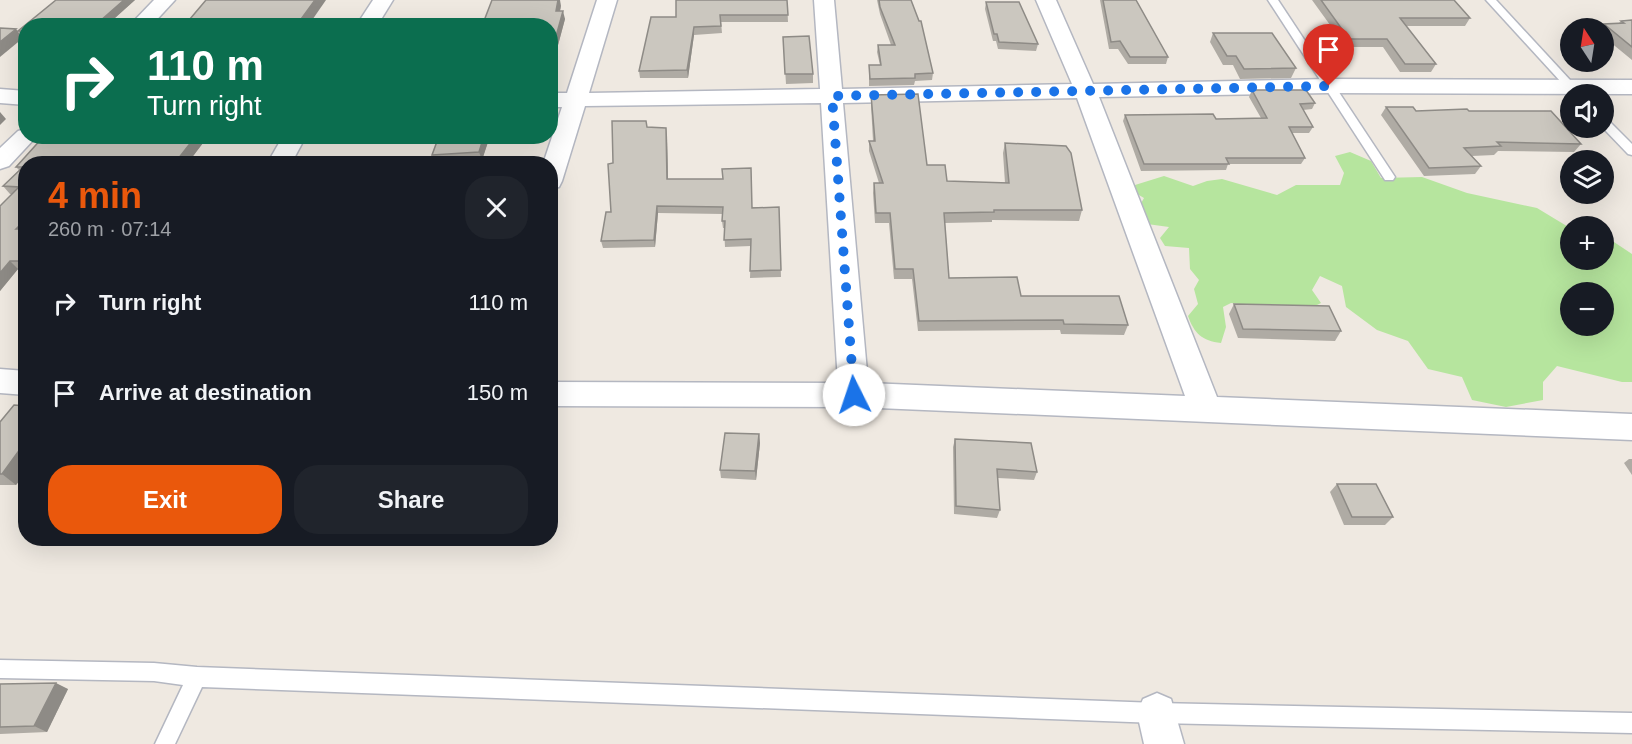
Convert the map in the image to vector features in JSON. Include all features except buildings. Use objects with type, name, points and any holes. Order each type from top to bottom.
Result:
[{"type":"street","points":[[147,18],[165,0]]},
{"type":"street","points":[[371,18],[383,0]]},
{"type":"street","points":[[558,156],[607,0]]},
{"type":"street","points":[[824,0],[854,395]]},
{"type":"street","points":[[1046,0],[1085,90],[1206,410]]},
{"type":"street","points":[[558,100],[1329,86],[1560,91]]},
{"type":"street","points":[[1614,88],[1632,87]]},
{"type":"street","points":[[0,96],[18,97]]},
{"type":"street","points":[[0,161],[18,144]]},
{"type":"street","points":[[0,381],[18,382]]},
{"type":"street","points":[[558,394],[854,395],[1632,427]]},
{"type":"lane","points":[[1273,0],[1389,177]]},
{"type":"lane","points":[[1491,0],[1568,84]]},
{"type":"lane","points":[[1614,132],[1632,151]]},
{"type":"lane","points":[[0,669],[154,672],[1161,729],[1632,723]]},
{"type":"lane","points":[[165,744],[197,676]]},
{"type":"green space","points":[[1350,152],[1371,161],[1381,178],[1422,177],[1467,193],[1537,208],[1560,222],[1560,270],[1614,270],[1614,242],[1632,254],[1632,382],[1622,382],[1557,366],[1543,382],[1543,400],[1506,407],[1472,400],[1462,377],[1428,369],[1408,341],[1377,330],[1346,307],[1342,286],[1320,276],[1312,290],[1321,303],[1305,311],[1231,303],[1223,307],[1226,327],[1221,343],[1200,335],[1188,316],[1198,304],[1194,289],[1199,280],[1190,269],[1189,248],[1165,246],[1160,238],[1169,227],[1147,224],[1139,207],[1144,198],[1132,191],[1135,185],[1164,176],[1193,186],[1222,179],[1277,195],[1296,185],[1340,185],[1344,173],[1335,156]]},
{"type":"route","points":[[854,395],[832,96],[1329,86]]}]
